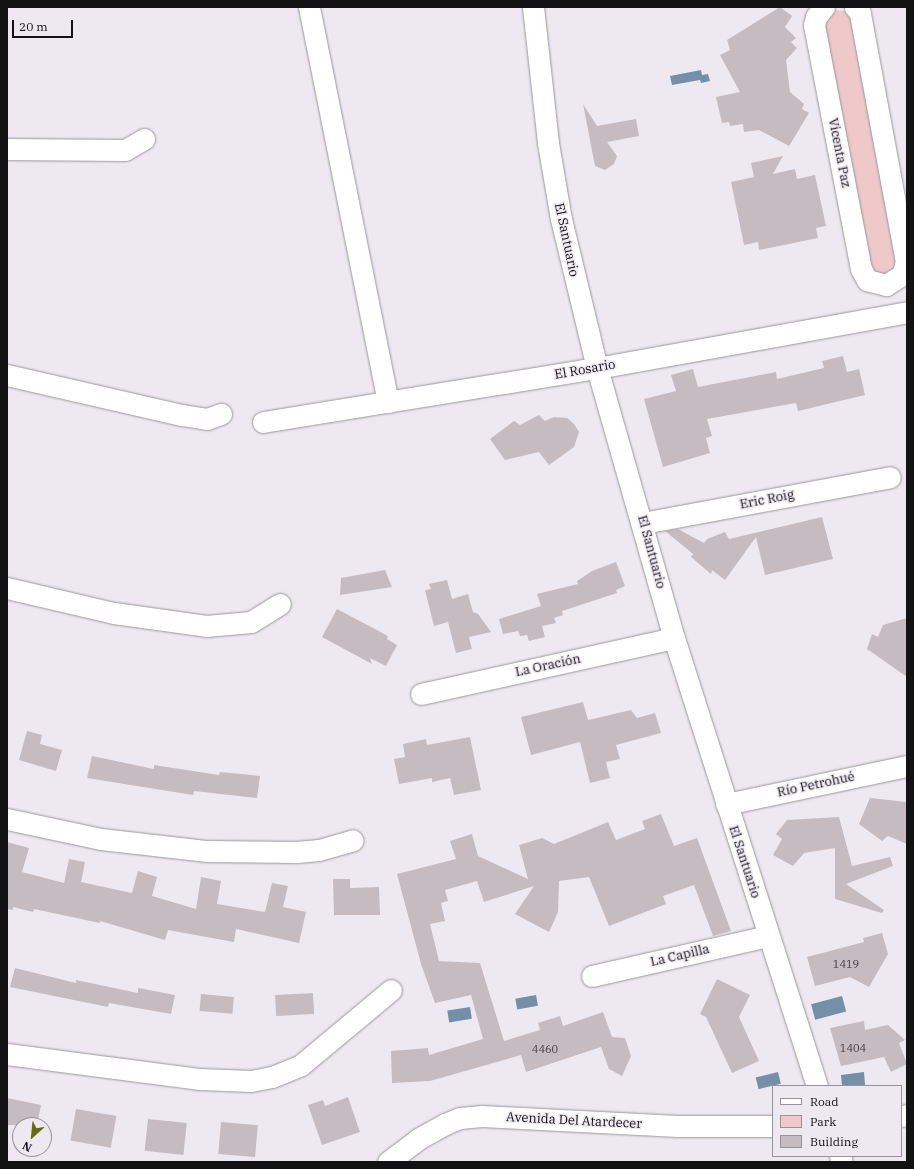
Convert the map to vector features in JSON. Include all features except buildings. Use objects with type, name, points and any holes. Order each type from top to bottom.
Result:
[{"type":"street","points":[[309,7],[388,402]]},
{"type":"street","name":"El Santuario","points":[[533,7],[544,114],[561,219],[597,368],[643,523],[674,638],[817,1085]]},
{"type":"street","name":"Vicenta Paz","points":[[824,7],[816,17],[814,25],[861,269],[868,280],[879,285],[886,285]]},
{"type":"street","points":[[855,7],[860,13],[906,262],[902,275],[886,285],[899,313]]},
{"type":"street","points":[[7,149],[125,150],[144,139]]},
{"type":"street","name":"El Rosario","points":[[263,422],[597,368],[899,313]]},
{"type":"street","points":[[7,375],[182,415],[207,418],[221,414]]},
{"type":"street","name":"Eric Roig","points":[[643,523],[890,477]]},
{"type":"street","points":[[7,588],[114,613],[206,626],[251,622],[280,604]]},
{"type":"street","name":"La Oración","points":[[421,694],[674,638]]},
{"type":"street","name":"Río Petrohué","points":[[726,804],[907,766]]},
{"type":"street","points":[[7,819],[108,840],[207,851],[296,852],[319,850],[353,840]]},
{"type":"street","name":"La Capilla","points":[[592,976],[768,936]]},
{"type":"street","points":[[7,1054],[200,1078],[251,1081],[272,1078],[301,1065],[391,990]]},
{"type":"street","name":"Avenida Del Atardecer","points":[[388,1162],[418,1139],[445,1124],[460,1118],[482,1116],[678,1126],[772,1126]]},
{"type":"green space","points":[[835,10],[845,11],[851,18],[898,267],[885,276],[869,270],[822,23],[829,12]]},
{"type":"water","points":[[701,70],[702,75],[708,74],[710,81],[701,83],[700,80],[672,85],[670,76]]},
{"type":"water","points":[[536,995],[538,1006],[517,1009],[515,999]]},
{"type":"water","points":[[842,996],[846,1011],[815,1020],[811,1004]]},
{"type":"water","points":[[470,1007],[472,1019],[449,1022],[447,1011]]},
{"type":"water","points":[[778,1072],[781,1084],[759,1089],[756,1078]]},
{"type":"water","points":[[864,1072],[865,1085],[842,1085],[841,1075]]}]
